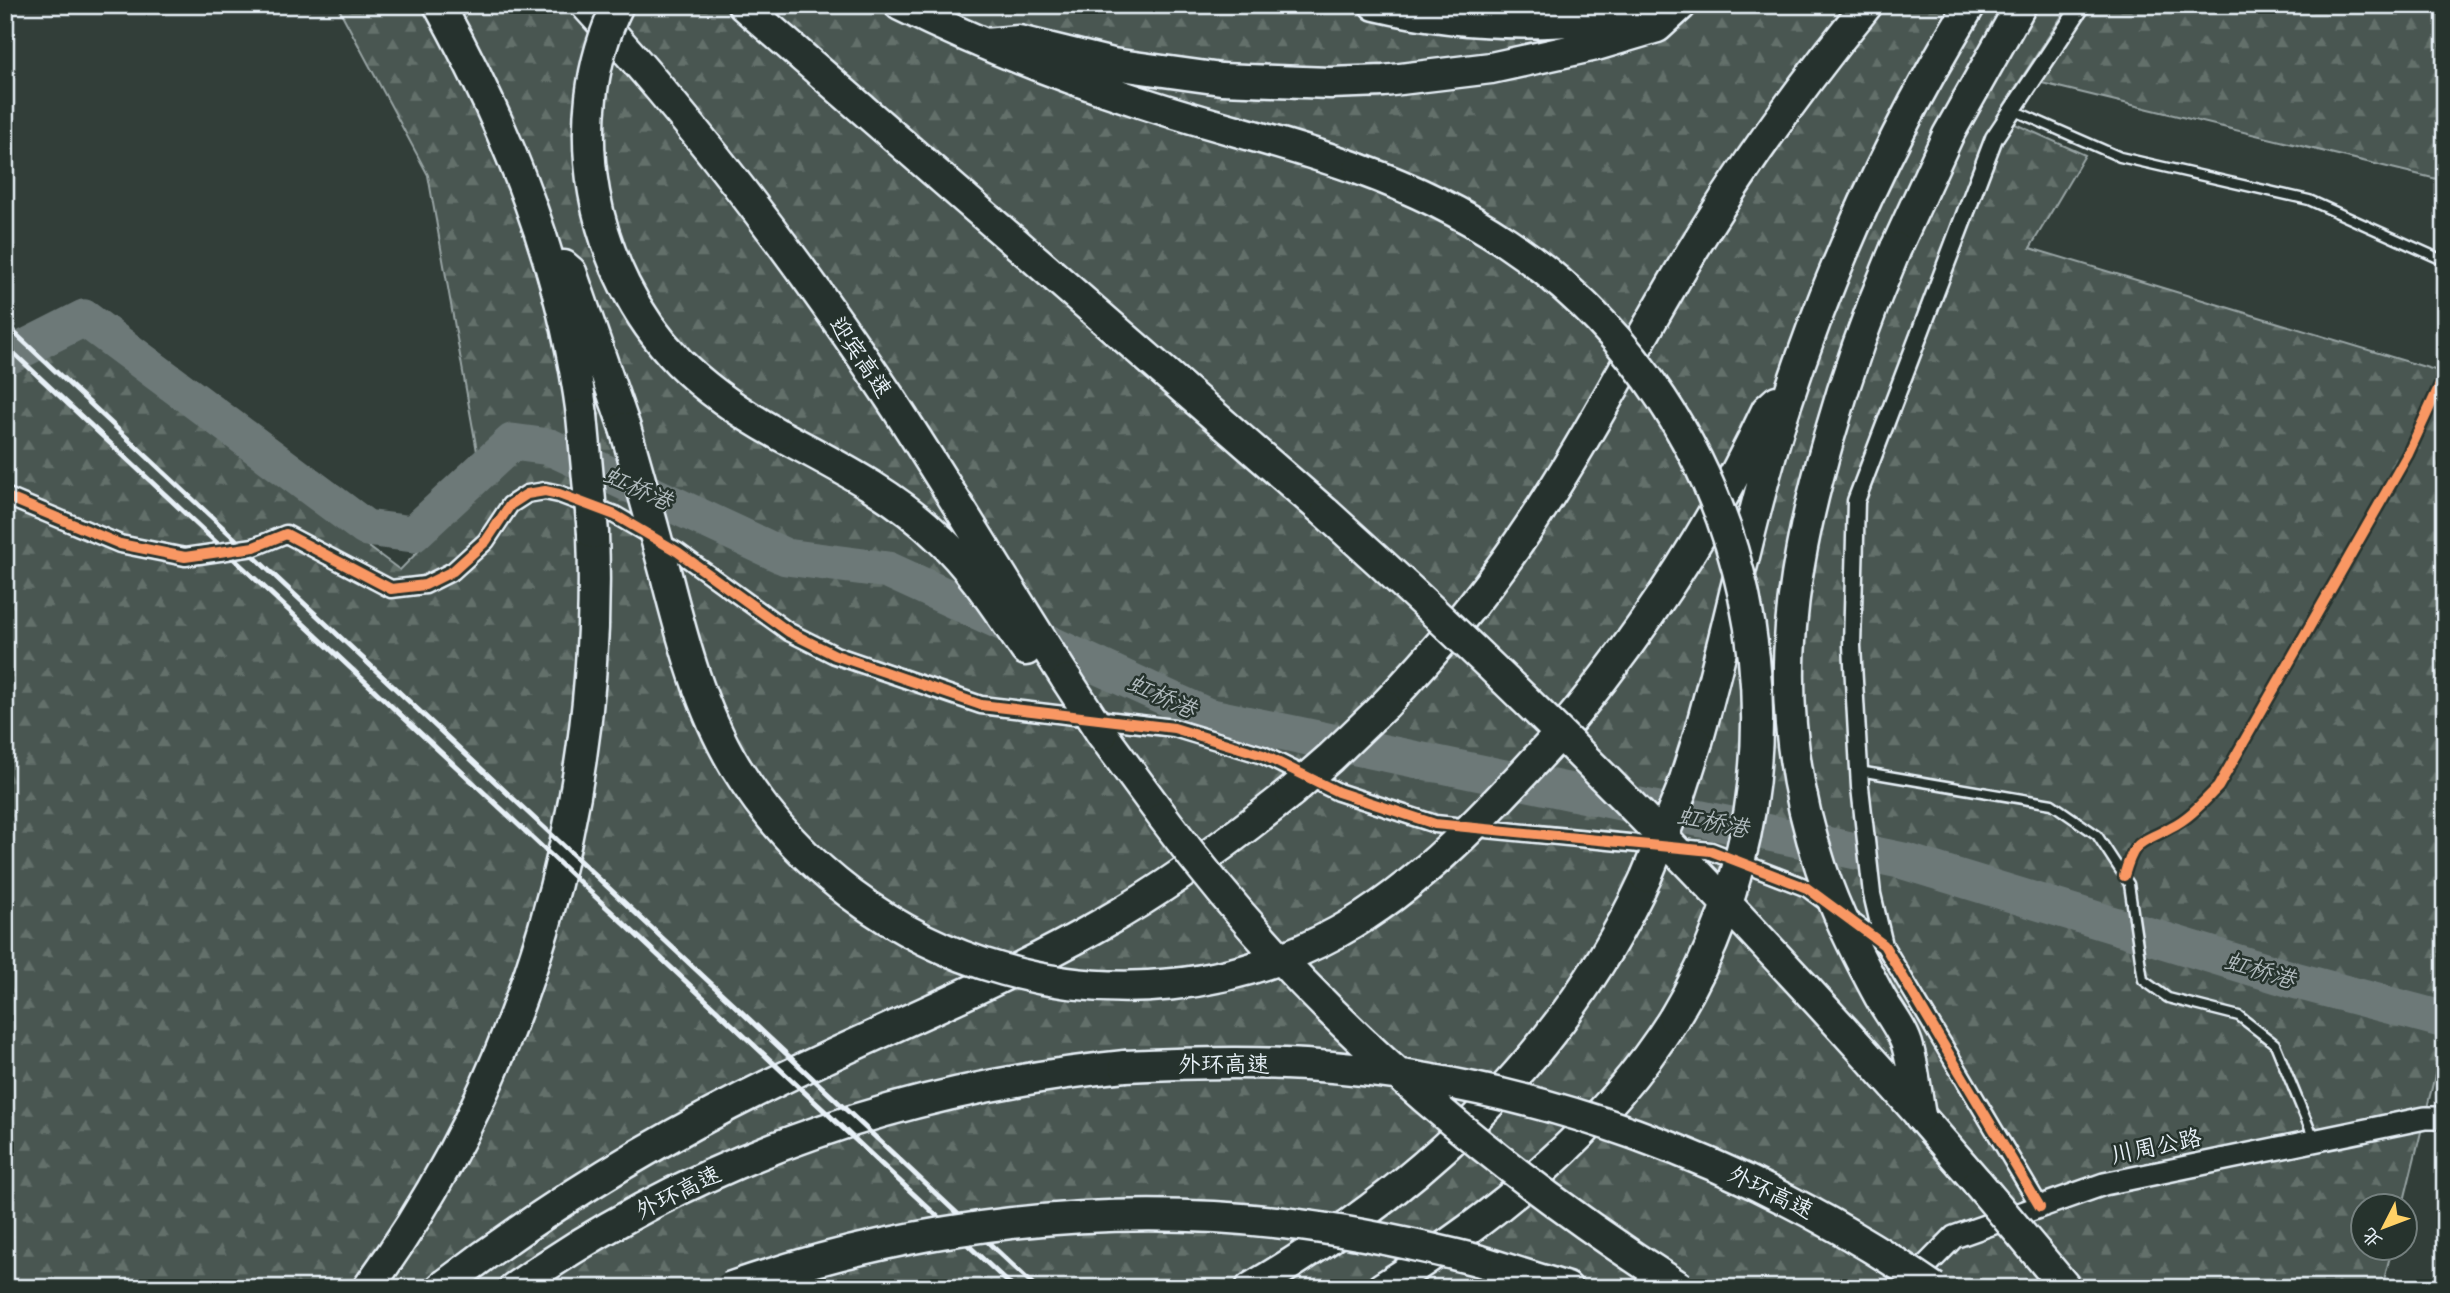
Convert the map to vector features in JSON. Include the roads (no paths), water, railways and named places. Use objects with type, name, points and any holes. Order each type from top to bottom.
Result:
[{"type":"highway","points":[[368,1288],[415,1217],[476,1106],[502,1049],[544,930],[560,869],[583,745],[593,628],[593,533],[582,415],[568,334],[546,249],[525,184],[471,63],[439,5]]},
{"type":"highway","name":"迎宾高速","points":[[586,5],[721,164],[810,283],[890,398],[1102,734],[1177,837],[1224,894],[1324,1003],[1377,1055],[1442,1112],[1538,1189],[1681,1288]]},
{"type":"highway","points":[[618,5],[596,70],[590,122],[591,163],[601,225],[624,284],[639,311],[678,361],[725,402],[833,463],[922,523],[954,553],[1036,664],[1067,680]]},
{"type":"highway","points":[[743,5],[1326,513],[1467,643],[1627,799],[1790,970],[1920,1116],[2066,1288]]},
{"type":"highway","points":[[900,5],[1064,76],[1132,100],[1359,169],[1431,199],[1507,243],[1575,298],[1629,356],[1676,421],[1706,481],[1726,530],[1747,607],[1754,646],[1758,699],[1756,768],[1751,808],[1732,890],[1702,967],[1674,1018],[1619,1094],[1550,1162],[1446,1244],[1382,1288]]},
{"type":"highway","points":[[1375,5],[1435,17],[1518,23],[1602,18],[1672,5]]},
{"type":"highway","points":[[985,44],[1020,41],[1113,64],[1221,79],[1275,82],[1384,81],[1491,68],[1596,46],[1657,27],[1681,5]]},
{"type":"highway","points":[[441,1288],[559,1205],[667,1139],[779,1080],[1048,953],[1109,920],[1196,865],[1291,792],[1331,757],[1385,705],[1450,632],[1520,541],[1557,483],[1703,233],[1793,100],[1867,5]]},
{"type":"highway","points":[[1251,1288],[1373,1208],[1434,1158],[1491,1104],[1534,1055],[1616,936],[1646,877],[1681,792],[1697,742],[1791,388],[1828,284],[1880,166],[1909,109],[1970,5]]},
{"type":"highway","points":[[1920,1116],[1908,1045],[1846,930],[1811,836],[1796,765],[1788,692],[1790,620],[1808,517],[1838,407],[1861,337],[1896,248],[1948,135],[2021,5]]},
{"type":"highway","points":[[546,249],[571,272],[625,429],[698,686],[717,731],[754,794],[800,851],[855,899],[917,937],[985,965],[1056,982],[1129,987],[1202,980],[1272,962],[1339,932],[1395,893],[1464,833],[1553,741],[1608,674],[1661,599],[1709,523],[1767,410],[1791,388]]},
{"type":"highway","name":"外环高速","points":[[514,1288],[576,1246],[627,1216],[700,1179],[787,1142],[887,1109],[1013,1080],[1125,1066],[1188,1063],[1306,1065],[1422,1079],[1537,1103],[1650,1138],[1758,1184],[1862,1240],[1934,1288]]},
{"type":"highway","points":[[729,1288],[815,1261],[934,1234],[1055,1219],[1115,1216],[1237,1219],[1358,1234],[1477,1259],[1567,1288]]},
{"type":"street","points":[[2040,1207],[1884,944],[1872,894],[1859,779],[1852,646],[1856,501],[1994,138],[2082,5]]},
{"type":"street","points":[[5,496],[120,544],[185,557],[254,547],[286,534],[391,589],[425,584],[453,571],[486,541],[509,505],[527,495],[545,491],[559,494],[615,515],[678,552],[789,632],[835,655],[969,701],[981,705],[1174,729],[1263,755],[1338,792],[1435,824],[1711,851],[1807,888],[1884,944]]},
{"type":"street","name":"川周公路","points":[[1904,1288],[1954,1237],[2104,1184],[2425,1118],[2445,1118]]},
{"type":"lane","points":[[2012,110],[2120,157],[2309,200],[2445,261]]},
{"type":"lane","points":[[1859,779],[2052,804],[2097,835],[2129,884],[2143,980],[2168,998],[2239,1016],[2275,1045],[2315,1140]]},
{"type":"waterway","name":"虹桥港","points":[[5,358],[84,318],[366,528],[413,534],[512,442],[550,447],[786,557],[888,570],[1207,716],[1904,861],[2294,980],[2445,1020]]},
{"type":"railway","points":[[5,324],[1037,1288]]},
{"type":"railway","points":[[5,345],[1014,1288]]}]
